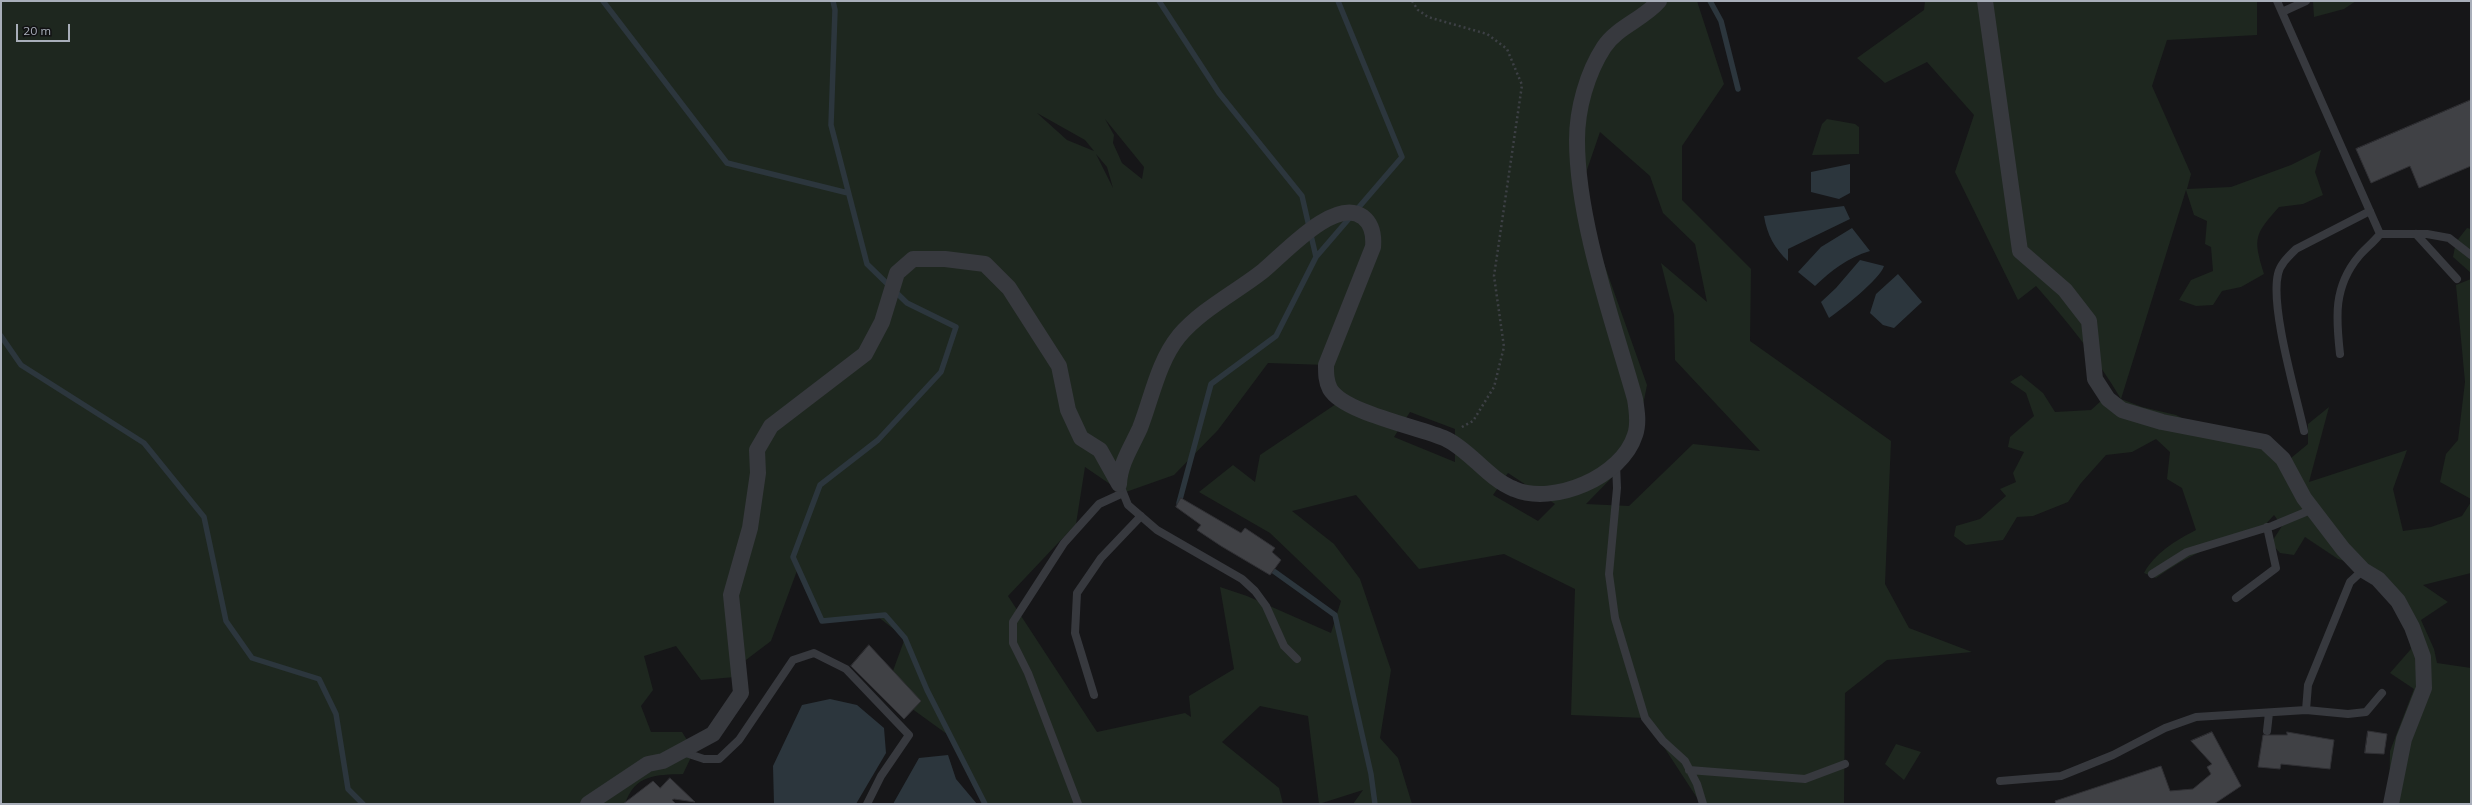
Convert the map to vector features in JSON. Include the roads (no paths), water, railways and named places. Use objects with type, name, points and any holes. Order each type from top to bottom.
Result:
[{"type":"street","points":[[1121,489],[1121,467],[1140,428],[1159,372],[1178,338],[1200,316],[1263,271],[1320,223],[1346,213],[1360,215],[1365,219],[1374,235],[1373,247],[1326,365],[1326,379],[1330,390],[1359,409],[1442,438],[1495,479],[1513,489],[1539,496],[1577,487],[1601,475],[1616,464],[1628,452],[1635,435],[1638,418],[1636,399],[1590,235],[1579,171],[1578,131],[1584,96],[1602,50],[1612,39],[1649,12],[1660,1]]},
{"type":"street","points":[[1985,1],[2020,251],[2066,290],[2089,321],[2095,379],[2108,399],[2122,410],[2162,422],[2265,442],[2283,458],[2304,498],[2343,549],[2363,570],[2378,580],[2398,601],[2412,627],[2423,657],[2424,688],[2404,739],[2391,804]]},
{"type":"street","points":[[588,804],[648,764],[663,761],[713,734],[741,693],[731,595],[750,528],[758,473],[757,450],[771,426],[864,354],[882,322],[897,273],[913,260],[945,259],[985,264],[1009,288],[1059,366],[1068,410],[1081,438],[1100,450],[1121,489]]},
{"type":"lane","points":[[2277,1],[2380,234]]},
{"type":"lane","points":[[2282,12],[2306,1]]},
{"type":"lane","points":[[2304,431],[2279,317],[2276,288],[2278,272],[2286,259],[2296,249],[2370,211]]},
{"type":"lane","points":[[2340,354],[2336,314],[2339,295],[2344,280],[2358,258],[2380,234],[2416,234],[2449,238],[2471,255]]},
{"type":"lane","points":[[2416,234],[2457,279]]},
{"type":"lane","points":[[1616,464],[1617,488],[1609,574],[1615,618],[1645,718],[1663,741],[1685,761],[1703,804]]},
{"type":"lane","points":[[1078,804],[1028,673],[1013,643],[1013,622],[1064,543],[1099,504],[1121,489],[1128,505],[1157,530],[1242,579],[1266,606],[1284,646],[1297,659]]},
{"type":"lane","points":[[2152,574],[2187,552],[2267,527],[2313,509]]},
{"type":"lane","points":[[1094,695],[1075,633],[1077,593],[1101,558],[1141,516]]},
{"type":"lane","points":[[2236,598],[2276,568],[2267,527]]},
{"type":"lane","points":[[2306,710],[2308,685],[2350,582],[2363,570]]},
{"type":"lane","points":[[681,751],[704,759],[719,759],[739,740],[793,660],[814,653],[846,669],[909,735],[881,776],[867,804]]},
{"type":"lane","points":[[2000,782],[2060,776],[2113,755],[2165,728],[2196,717],[2306,710],[2348,714],[2366,712],[2382,693]]},
{"type":"lane","points":[[2267,731],[2269,713]]},
{"type":"lane","points":[[1689,770],[1805,779],[1845,764]]},
{"type":"waterway","points":[[603,1],[727,163],[848,193]]},
{"type":"waterway","points":[[833,1],[835,10],[831,125],[867,264],[907,303],[956,327],[941,372],[878,440],[820,485],[793,557],[822,621],[885,615],[905,638],[927,690],[985,804]]},
{"type":"waterway","points":[[1159,1],[1219,93],[1302,196],[1316,257]]},
{"type":"waterway","points":[[1183,506],[1179,503],[1211,384],[1276,336],[1316,257],[1402,157],[1338,1]]},
{"type":"waterway","points":[[1710,1],[1721,21],[1738,89]]},
{"type":"waterway","points":[[1,336],[21,365],[144,443],[204,517],[226,621],[252,658],[319,679],[336,714],[348,789],[363,804]]},
{"type":"waterway","points":[[1268,567],[1335,615],[1371,774],[1375,804]]}]
